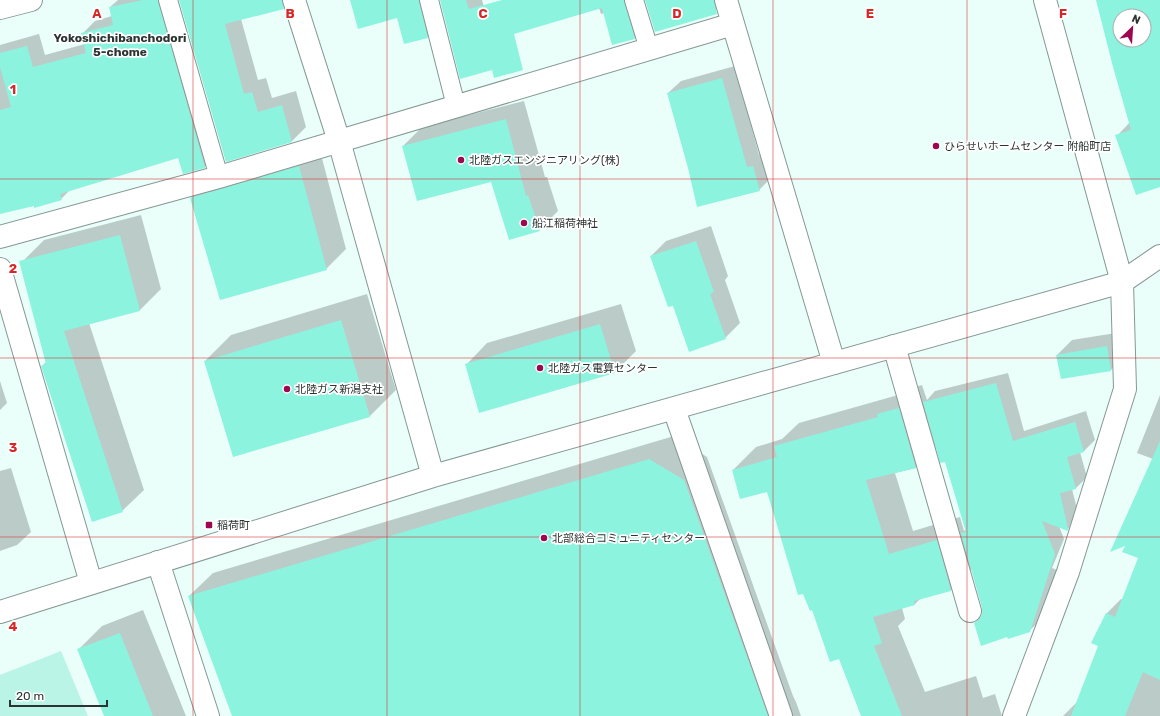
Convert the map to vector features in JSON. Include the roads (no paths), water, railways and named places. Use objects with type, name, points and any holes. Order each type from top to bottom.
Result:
[{"type":"street","points":[[0,8],[30,0]]},
{"type":"street","points":[[294,0],[338,141],[433,476]]},
{"type":"street","points":[[726,0],[834,363]]},
{"type":"street","points":[[1014,716],[1068,572],[1125,389],[1122,282],[1045,0]]},
{"type":"street","points":[[0,237],[219,177],[733,24]]},
{"type":"street","points":[[0,612],[433,476],[1122,282],[1160,256]]},
{"type":"street","points":[[0,269],[91,583]]},
{"type":"street","points":[[894,346],[970,611]]},
{"type":"street","points":[[674,408],[781,716]]},
{"type":"street","points":[[158,562],[208,716]]},
{"type":"lane","points":[[168,0],[219,177]]},
{"type":"lane","points":[[429,0],[456,106]]},
{"type":"lane","points":[[634,0],[649,49]]},
{"type":"place","name":"ひらせいホームセンター 附船町店","points":[[936,146]]},
{"type":"place","name":"北陸ガスエンジニアリング(株)","points":[[461,160]]},
{"type":"place","name":"船江稲荷神社","points":[[524,223]]},
{"type":"place","name":"北陸ガス電算センター","points":[[540,368]]},
{"type":"place","name":"北陸ガス新潟支社","points":[[287,389]]},
{"type":"place","name":"稲荷町","points":[[209,525]]},
{"type":"place","name":"北部総合コミュニティセンター","points":[[544,538]]},
{"type":"district","name":"Yokoshichibanchodori 5-chome","points":[[120,45]]}]
